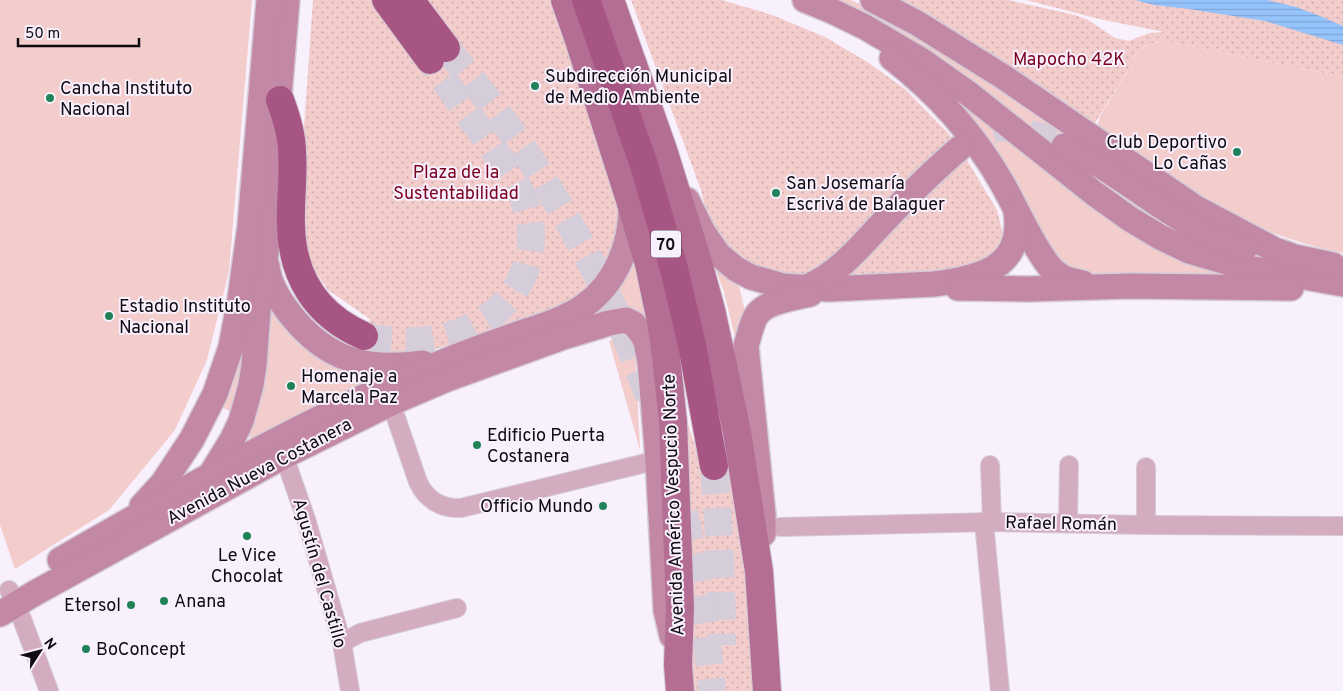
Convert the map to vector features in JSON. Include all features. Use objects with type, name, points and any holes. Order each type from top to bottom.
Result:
[{"type":"highway","points":[[386,0],[438,54],[410,0]]},
{"type":"highway","name":"70","points":[[586,0],[601,22],[674,269],[692,345],[714,466]]},
{"type":"highway","points":[[280,100],[286,116],[292,150],[291,235],[300,274],[312,295],[329,314],[351,330],[364,336]]},
{"type":"main road","name":"Avenida Américo Vespucio Norte","points":[[564,0],[601,22],[663,150],[699,268],[721,356],[737,432],[758,571],[767,691]]},
{"type":"main road","points":[[805,0],[865,27],[945,77],[1095,194],[1130,219],[1160,237],[1189,251],[1247,268],[1343,279]]},
{"type":"main road","points":[[873,0],[917,23],[1002,76],[1196,208],[1275,250],[1343,279]]},
{"type":"main road","name":"Avenida Nueva Costanera","points":[[211,475],[241,421],[254,365],[280,100],[283,2]]},
{"type":"main road","name":"Avenida Nueva Costanera","points":[[129,520],[163,482],[192,439],[216,394],[230,347],[240,299],[283,2]]},
{"type":"main road","points":[[832,11],[908,70],[945,104],[988,158],[1045,262],[1053,271],[1065,279],[1095,286]]},
{"type":"main road","name":"Avenida Américo Vespucio Norte","points":[[601,22],[630,200],[649,264],[666,356],[673,422],[680,608],[679,678]]},
{"type":"main road","points":[[1064,146],[1101,166],[1174,215],[1207,234],[1236,246],[1275,250]]},
{"type":"main road","points":[[818,288],[820,281],[839,267],[917,187],[960,148]]},
{"type":"main road","points":[[663,150],[696,219],[718,254],[736,269],[751,277],[783,286],[818,288],[934,284],[979,275],[1003,261],[1011,252],[1017,231],[1016,211]]},
{"type":"main road","name":"Avenida Nueva Costanera","points":[[6,601],[129,520],[323,416],[445,360],[557,320],[584,306],[596,296],[619,265],[629,234],[630,200]]},
{"type":"main road","points":[[266,253],[269,278],[282,304],[299,326],[313,339],[341,357],[375,365],[400,365],[445,360]]},
{"type":"main road","points":[[934,284],[960,288],[1028,289],[1095,286],[1297,288],[1343,279]]},
{"type":"main road","points":[[758,571],[762,545],[763,515],[746,351],[748,340],[756,316],[764,307],[818,288]]},
{"type":"main road","name":"Avenida Nueva Costanera","points":[[6,601],[180,513],[284,456],[391,403],[472,369],[608,322],[626,320],[640,330]]},
{"type":"main road","name":"Avenida Américo Vespucio Norte","points":[[640,330],[646,342],[650,362],[658,460],[666,610],[679,678]]},
{"type":"main road","points":[[180,513],[211,475]]},
{"type":"street","points":[[391,403],[421,489],[432,500],[447,507],[461,508],[658,460]]},
{"type":"street","name":"Agustín del Castillo","points":[[284,456],[306,520],[342,643],[350,691]]},
{"type":"street","points":[[990,464],[988,522],[1000,691]]},
{"type":"street","points":[[1068,523],[1069,465]]},
{"type":"street","points":[[1146,467],[1146,525]]},
{"type":"street","name":"Rafael Román","points":[[780,527],[988,522],[1343,526]]},
{"type":"street","points":[[6,601],[49,691]]},
{"type":"street","points":[[342,643],[360,632],[457,608]]},
{"type":"green space","name":"Estadio Instituto Nacional","points":[[0,0],[252,0],[229,271],[207,360],[175,430],[109,510],[15,569],[0,525]]},
{"type":"green space","name":"Plaza de la Sustentabilidad","points":[[313,0],[553,0],[622,205],[620,239],[596,286],[561,309],[513,327],[424,352],[410,355],[360,352],[370,319],[328,290],[316,273],[307,255],[302,233],[303,142]]},
{"type":"green space","points":[[631,0],[722,0],[772,15],[825,37],[869,63],[905,89],[949,134],[997,210],[1004,238],[986,267],[842,277],[798,277],[755,267],[733,251],[710,225],[701,190]]},
{"type":"green space","points":[[830,0],[851,0],[882,14],[933,43],[1063,132],[1057,149],[1192,237],[1180,238]]},
{"type":"green space","name":"Mapocho 42K","points":[[892,0],[1008,0],[1075,15],[1088,20],[1115,38],[1129,41],[1149,33],[1164,32],[1099,19],[1026,0],[1343,0],[1343,77],[1186,45],[1168,42],[1151,44],[1141,49],[1093,126]]},
{"type":"green space","name":"Club Deportivo Lo Cañas","points":[[1163,41],[1343,77],[1343,253],[1293,240],[1229,214],[1097,129],[1100,116],[1141,49],[1150,44]]},
{"type":"green space","points":[[927,79],[1096,208],[1260,282],[1090,275],[1066,272]]},
{"type":"green space","points":[[632,237],[653,336],[569,323]]},
{"type":"green space","points":[[713,263],[738,282],[746,315],[738,350],[724,292]]},
{"type":"green space","points":[[272,312],[294,340],[313,355],[333,366],[367,376],[353,390],[253,443],[246,431],[267,315]]},
{"type":"green space","points":[[246,337],[237,415],[222,407]]},
{"type":"green space","points":[[623,337],[629,338],[635,345],[640,450],[609,341]]},
{"type":"green space","points":[[683,410],[702,466],[732,460],[747,559],[747,611],[753,691],[683,691]]},
{"type":"water","points":[[1135,0],[1267,0],[1296,7],[1343,26],[1343,45],[1265,21],[1154,5]]},
{"type":"tunnel","points":[[446,48],[505,123],[549,188],[569,222],[606,292],[651,402]]},
{"type":"tunnel","points":[[364,336],[394,341],[424,341],[467,329],[496,312],[509,299],[526,268],[530,251],[531,233],[529,215],[523,198],[502,161],[430,60]]},
{"type":"tunnel","points":[[960,148],[988,132],[1010,129],[1043,136],[1064,146]]},
{"type":"tunnel","points":[[714,466],[720,556],[722,645]]},
{"type":"tunnel","points":[[684,513],[701,601],[712,691]]},
{"type":"place","name":"Subdirección Municipal de Medio Ambiente","points":[[535,86]]},
{"type":"place","name":"Cancha Instituto Nacional","points":[[50,98]]},
{"type":"place","name":"Club Deportivo Lo Cañas","points":[[1237,152]]},
{"type":"place","name":"San Josemaría Escrivá de Balaguer","points":[[776,193]]},
{"type":"place","name":"Estadio Instituto Nacional","points":[[109,316]]},
{"type":"place","name":"Homenaje a Marcela Paz","points":[[291,386]]},
{"type":"place","name":"Edificio Puerta Costanera","points":[[477,445]]},
{"type":"place","name":"Officio Mundo","points":[[603,506]]},
{"type":"place","name":"Le Vice Chocolat","points":[[247,536]]},
{"type":"place","name":"Anana","points":[[164,601]]},
{"type":"place","name":"Etersol","points":[[131,605]]},
{"type":"place","name":"BoConcept","points":[[86,649]]}]
